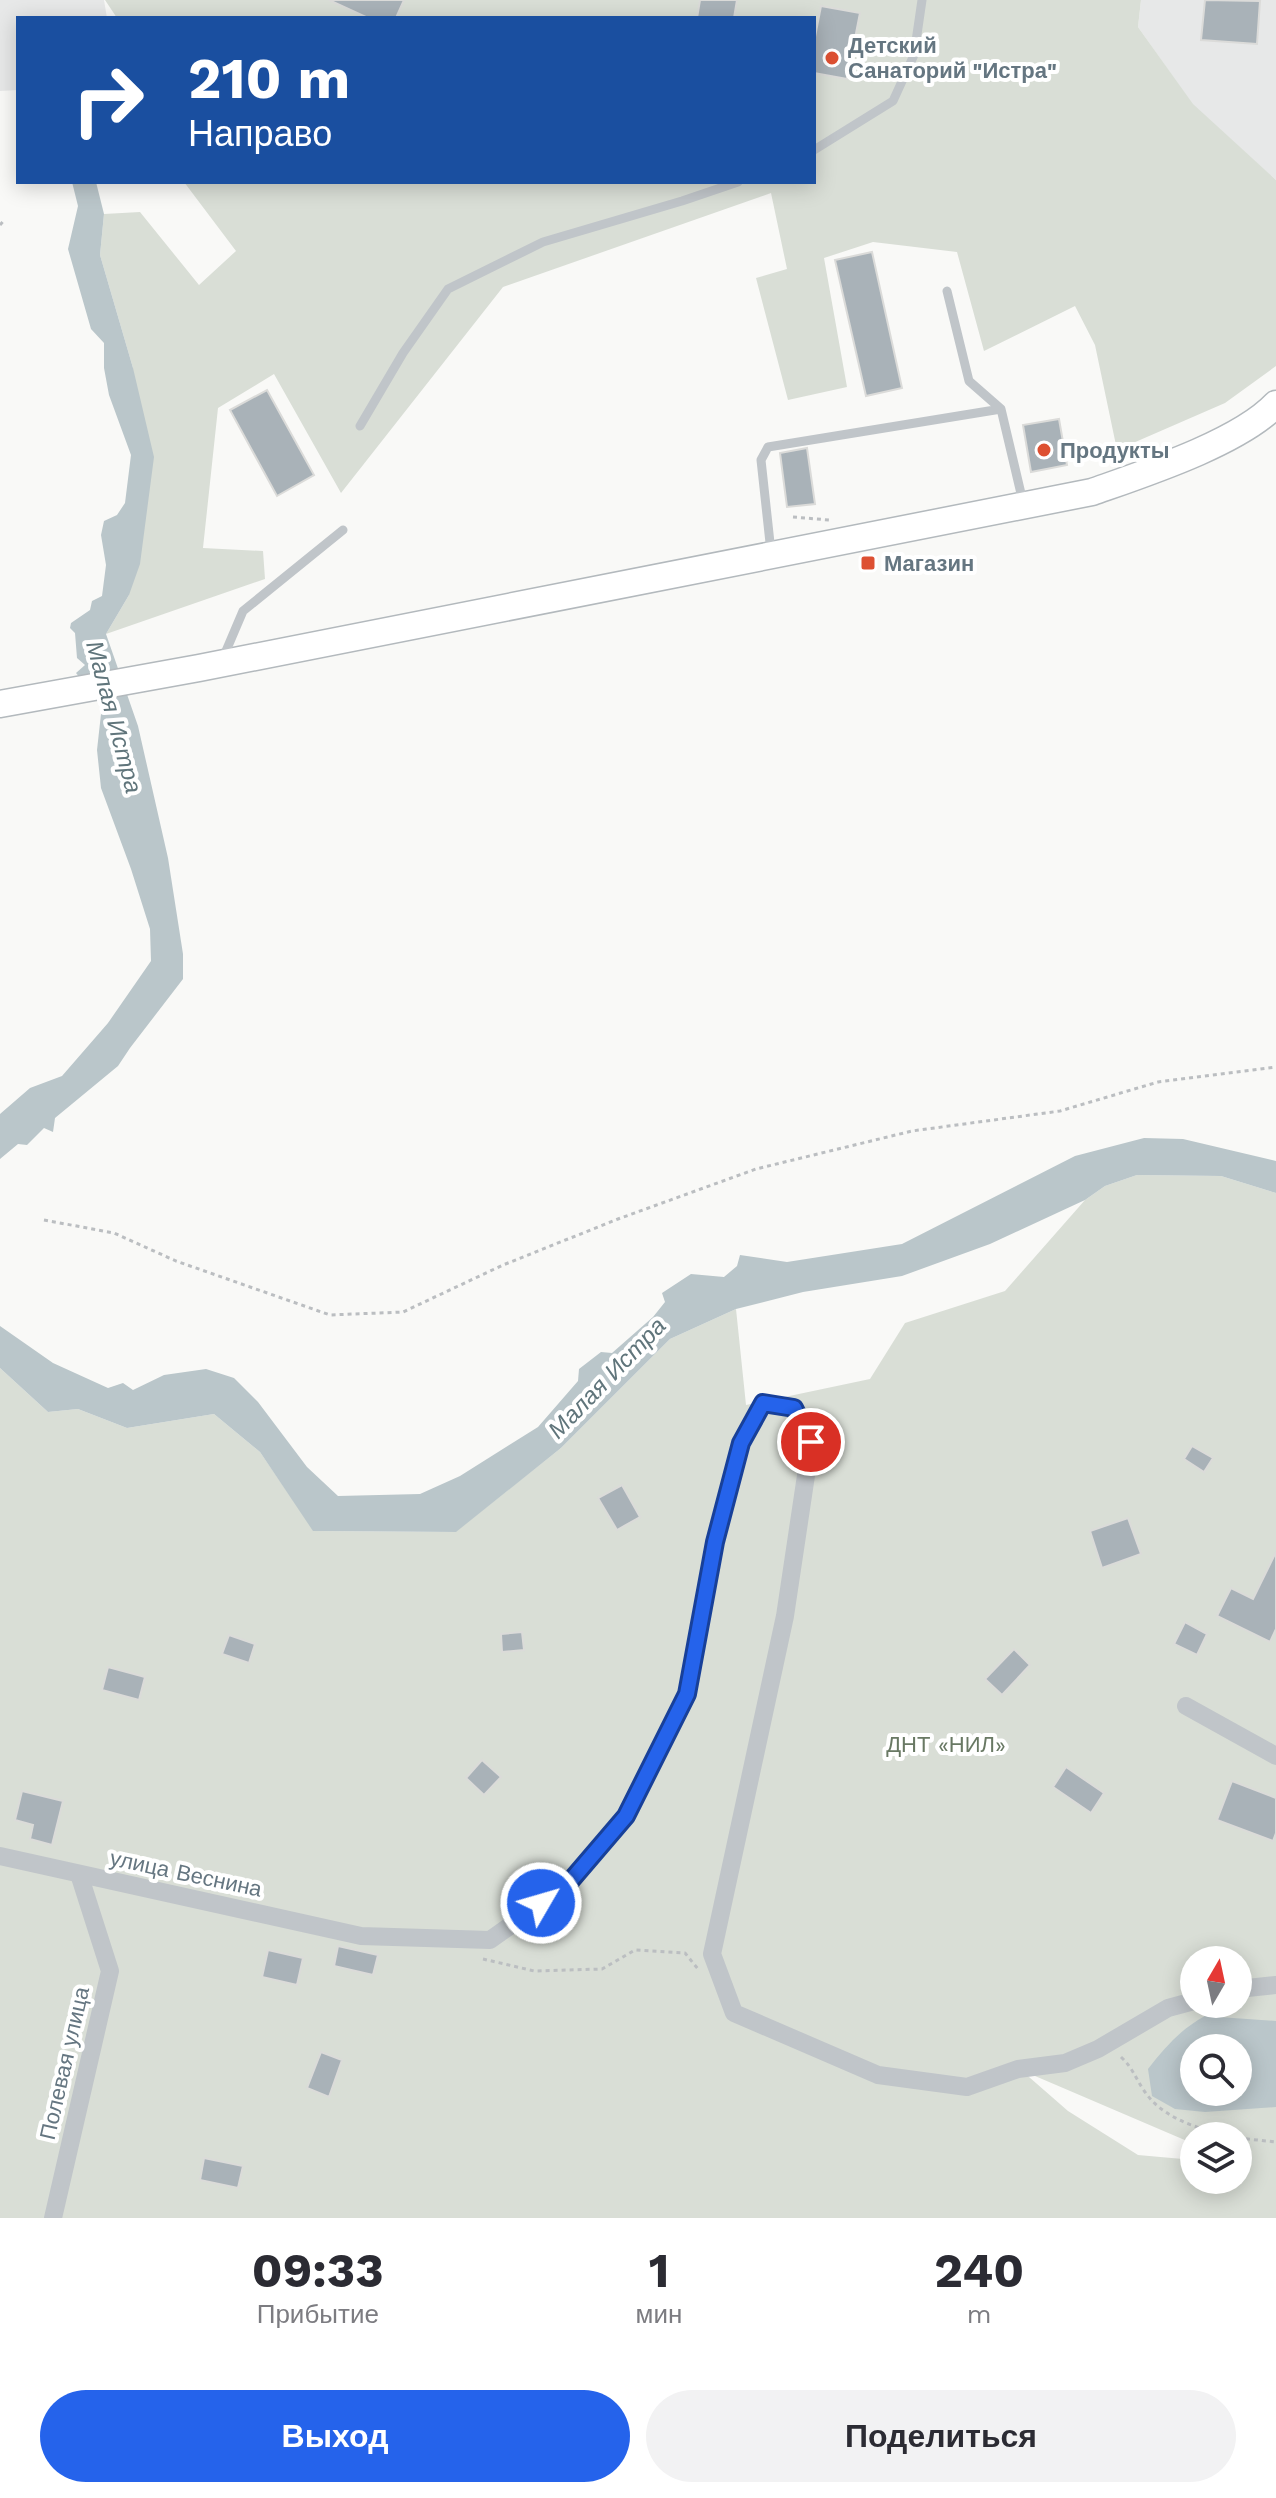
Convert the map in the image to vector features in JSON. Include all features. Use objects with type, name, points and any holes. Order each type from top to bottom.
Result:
[{"type":"main road","points":[[0,704],[1092,492],[1153,470],[1236,433],[1276,404]]},
{"type":"street","name":"улица Веснина","points":[[0,1856],[361,1936],[490,1940],[567,1885],[626,1816],[687,1694],[715,1542],[741,1443],[763,1403],[794,1408],[811,1442],[785,1616],[712,1954],[734,2013],[878,2075],[967,2087],[1018,2069],[1065,2063],[1107,2044]]},
{"type":"street","points":[[1186,1706],[1276,1756]]},
{"type":"street","name":"Полевая улица","points":[[53,2218],[110,1971],[79,1874]]},
{"type":"street","points":[[1252,1988],[1276,1985]]},
{"type":"street","points":[[1107,2044],[1168,2008],[1180,2005]]},
{"type":"lane","points":[[816,149],[893,101],[914,55],[922,0]]},
{"type":"lane","points":[[360,426],[403,353],[448,289],[543,242],[732,184]]},
{"type":"lane","points":[[947,291],[969,381],[1001,409],[1023,506]]},
{"type":"lane","points":[[772,556],[761,460],[768,447],[1001,409]]},
{"type":"lane","points":[[210,665],[243,611],[343,530]]},
{"type":"path","points":[[0,225],[5,219]]},
{"type":"path","points":[[44,1220],[114,1233],[176,1261],[330,1315],[403,1312],[503,1265],[756,1169],[912,1131],[1060,1111],[1158,1082],[1276,1067]]},
{"type":"path","points":[[479,1958],[534,1971],[602,1969],[635,1950],[685,1953],[705,1977]]},
{"type":"path","points":[[1107,2044],[1131,2066],[1144,2091],[1162,2109],[1184,2122]]},
{"type":"path","points":[[1252,2139],[1276,2142]]},
{"type":"shaded area","points":[[0,0],[104,0],[107,16],[16,16],[16,90],[0,91]]},
{"type":"shaded area","points":[[1141,0],[1276,0],[1276,180],[1193,105],[1138,27]]},
{"type":"green space","points":[[105,0],[1141,0],[1138,27],[1193,104],[1276,180],[1276,366],[1225,403],[1117,450],[1095,345],[1075,306],[984,351],[957,252],[873,242],[824,258],[847,387],[788,400],[756,278],[787,269],[771,193],[503,287],[341,493],[274,374],[218,408],[203,548],[263,551],[265,579],[106,634],[129,595],[133,368],[100,255],[104,214],[140,212],[199,285],[236,251],[186,184],[816,184],[816,16],[116,16]]},
{"type":"green space","name":"ДНТ «НИЛ»","points":[[1137,1175],[1221,1176],[1276,1193],[1276,2218],[0,2218],[0,1368],[48,1412],[78,1409],[127,1428],[214,1414],[260,1452],[314,1531],[455,1532],[561,1448],[670,1339],[736,1309],[746,1405],[870,1379],[905,1323],[1005,1291],[1085,1200],[1105,1186]]},
{"type":"water","name":"Малая Истра","points":[[72,184],[96,184],[104,214],[100,255],[133,368],[154,457],[140,564],[129,595],[106,634],[138,726],[168,858],[183,954],[183,979],[118,1066],[55,1118],[53,1132],[44,1128],[27,1145],[18,1144],[0,1159],[0,1114],[30,1088],[62,1076],[108,1023],[151,961],[150,929],[101,788],[97,750],[102,705],[76,673],[85,665],[77,658],[75,633],[70,628],[71,623],[90,610],[92,601],[102,596],[106,565],[101,535],[104,521],[117,515],[125,503],[131,455],[109,395],[104,343],[91,329],[68,249],[78,206]]},
{"type":"water","name":"Малая Истра","points":[[1144,1138],[1183,1139],[1276,1161],[1276,1193],[1221,1176],[1137,1175],[1105,1186],[1085,1200],[990,1244],[902,1276],[803,1292],[736,1309],[670,1339],[561,1448],[456,1532],[313,1531],[260,1452],[214,1414],[127,1428],[78,1409],[48,1412],[0,1368],[0,1326],[53,1363],[108,1388],[123,1383],[133,1390],[164,1375],[206,1369],[234,1378],[258,1402],[307,1467],[338,1496],[420,1494],[460,1476],[538,1427],[578,1381],[579,1369],[601,1352],[612,1353],[653,1317],[665,1302],[662,1293],[691,1274],[724,1277],[737,1266],[740,1255],[787,1262],[902,1244],[1075,1156]]},
{"type":"water","points":[[1202,2018],[1276,2021],[1276,2107],[1205,2112],[1175,2109],[1152,2096],[1148,2069],[1174,2039],[1188,2027]]},
{"type":"building","points":[[329,0],[404,0],[397,16],[364,16]]},
{"type":"building","points":[[700,0],[737,0],[734,16],[697,16]]},
{"type":"building","points":[[1205,0],[1260,1],[1257,44],[1201,40]]},
{"type":"building","name":"Детский Санаторий \"Истра\"","points":[[821,6],[860,13],[847,79],[816,73],[816,32]]},
{"type":"building","points":[[872,252],[902,388],[866,396],[835,260]]},
{"type":"building","points":[[267,390],[314,475],[277,496],[230,410]]},
{"type":"building","points":[[1059,419],[1067,465],[1031,472],[1023,425]]},
{"type":"building","points":[[807,448],[815,504],[787,507],[780,453]]},
{"type":"building","points":[[1192,1446],[1213,1458],[1204,1472],[1184,1459]]},
{"type":"building","points":[[622,1485],[640,1517],[617,1530],[598,1498]]},
{"type":"building","points":[[1128,1518],[1141,1554],[1102,1568],[1090,1531]]},
{"type":"building","points":[[1276,1552],[1276,1629],[1270,1642],[1217,1616],[1231,1588],[1253,1599]]},
{"type":"building","points":[[1185,1622],[1207,1634],[1197,1655],[1174,1644]]},
{"type":"building","points":[[522,1632],[524,1650],[502,1652],[501,1634]]},
{"type":"building","points":[[229,1635],[255,1644],[249,1663],[222,1654]]},
{"type":"building","points":[[1014,1649],[1030,1665],[1002,1695],[985,1679]]},
{"type":"building","points":[[108,1667],[145,1677],[139,1700],[102,1690]]},
{"type":"building","points":[[482,1760],[501,1777],[484,1795],[466,1778]]},
{"type":"building","points":[[1066,1767],[1104,1793],[1091,1813],[1053,1787]]},
{"type":"building","points":[[1232,1781],[1276,1798],[1276,1833],[1273,1841],[1217,1820]]},
{"type":"building","points":[[22,1791],[63,1801],[52,1845],[30,1839],[33,1825],[15,1820]]},
{"type":"building","points":[[338,1946],[378,1955],[373,1975],[334,1966]]},
{"type":"building","points":[[268,1950],[303,1958],[297,1985],[262,1977]]},
{"type":"building","points":[[321,2052],[342,2060],[329,2097],[307,2088]]},
{"type":"building","points":[[204,2158],[243,2166],[238,2188],[200,2180]]},
{"type":"place","name":"Детский Санаторий \"Истра\"","points":[[832,58]]},
{"type":"place","name":"Продукты","points":[[1044,450]]},
{"type":"place","name":"Магазин","points":[[868,563]]},
{"type":"route","points":[[541,1903],[567,1885],[626,1816],[687,1694],[715,1542],[741,1443],[763,1403],[794,1408],[811,1442]]}]
